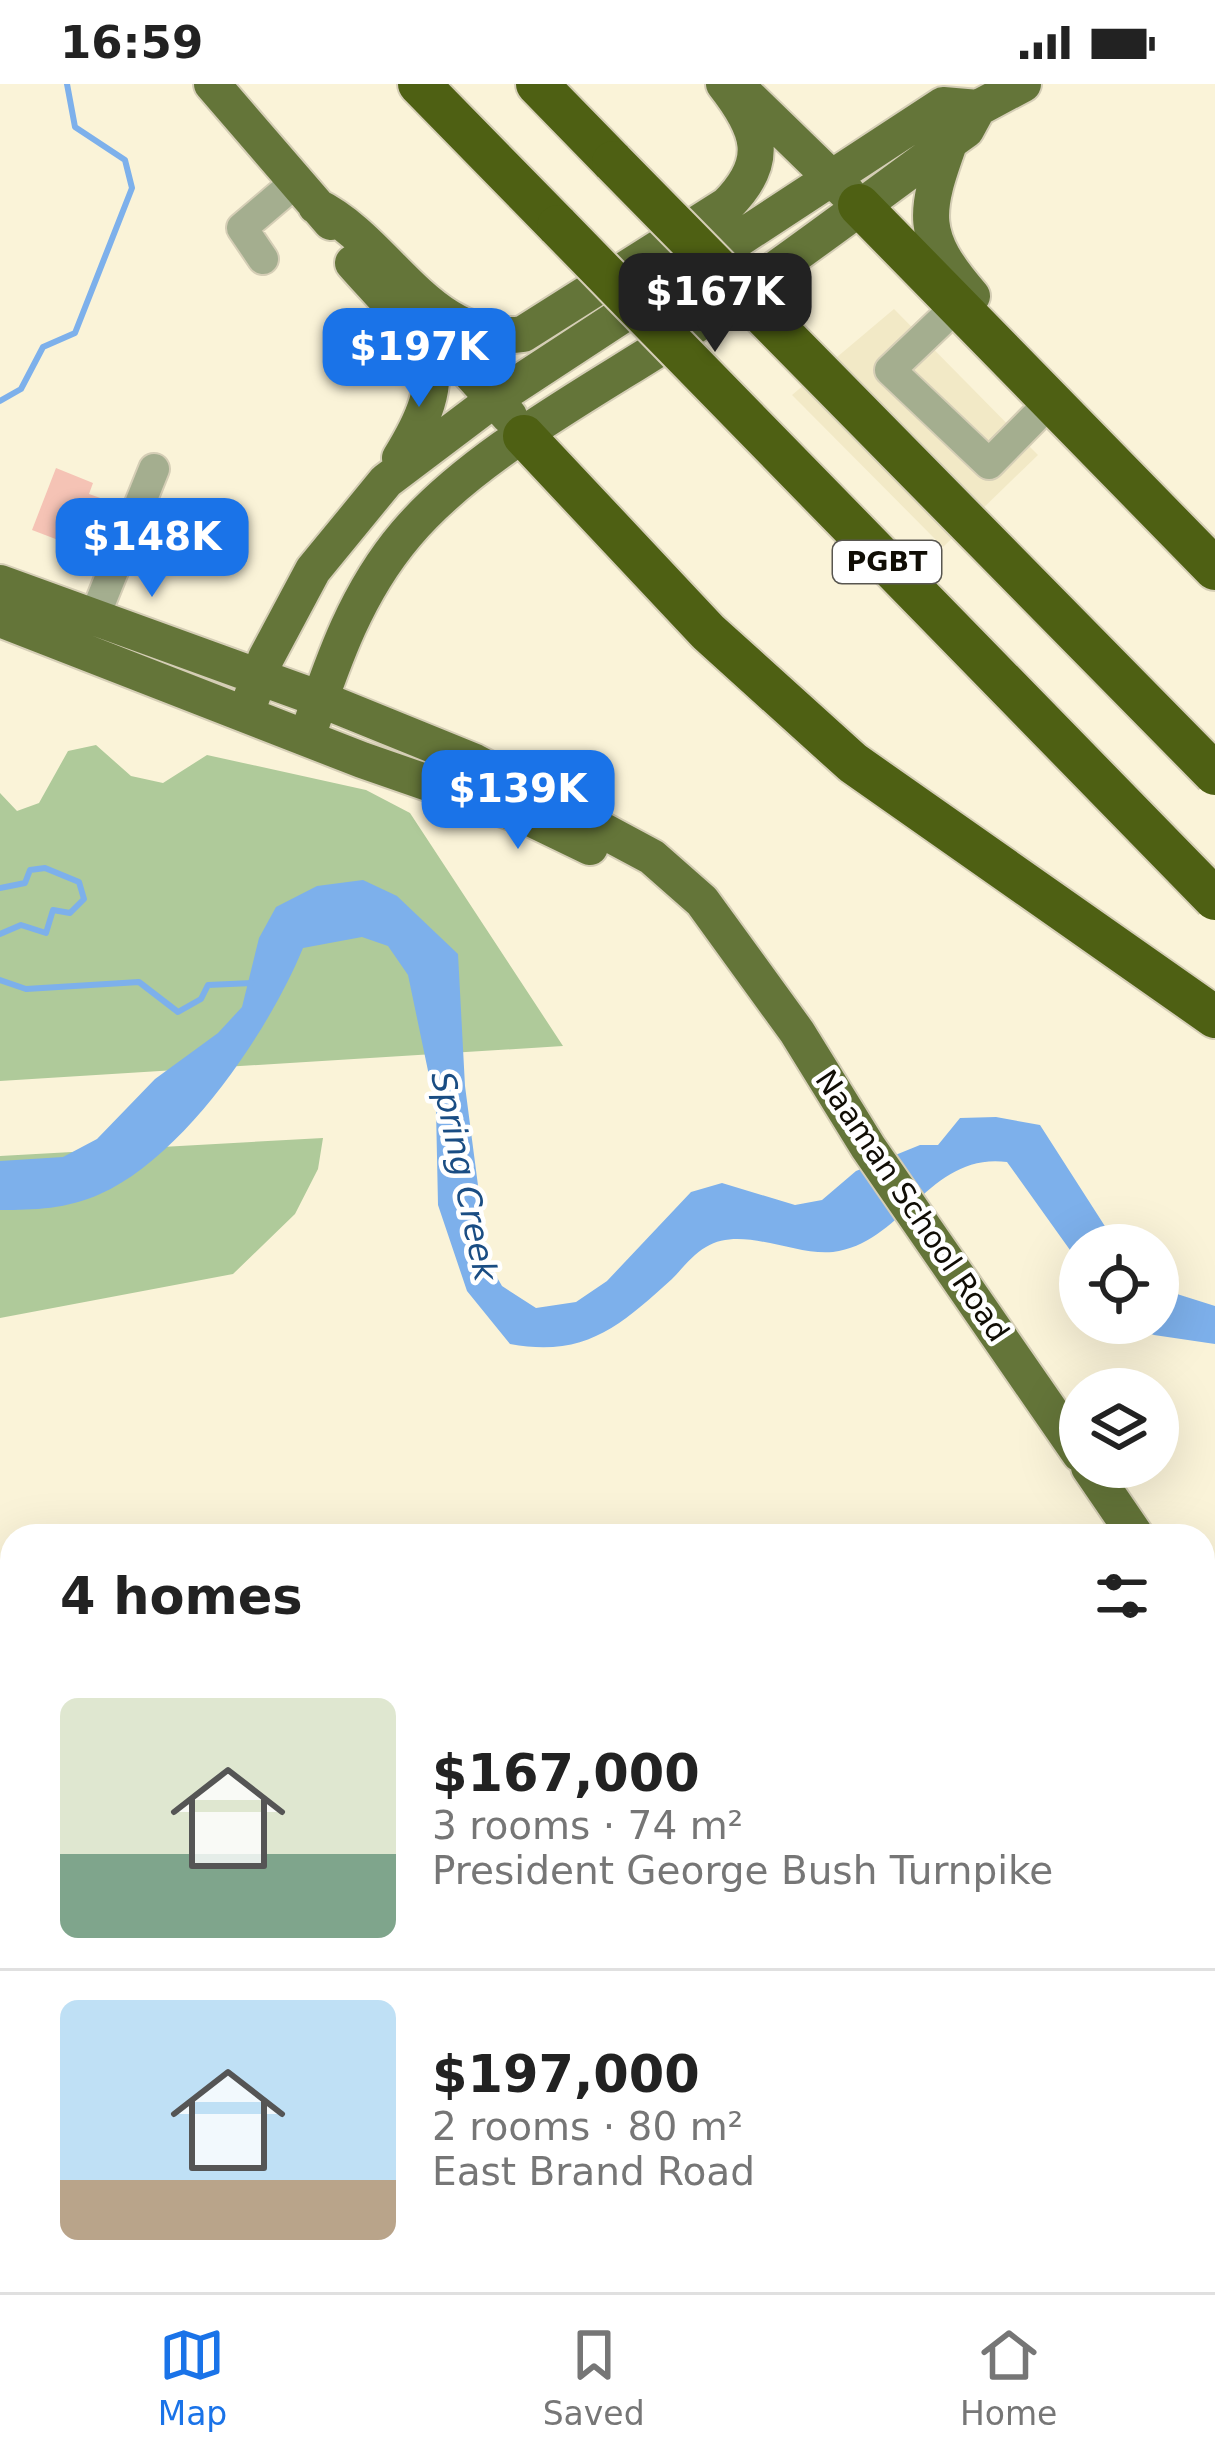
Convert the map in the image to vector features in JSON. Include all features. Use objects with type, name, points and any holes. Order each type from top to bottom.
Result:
[{"type":"highway","name":"PGBT","points":[[419,84],[1215,898]]},
{"type":"highway","name":"PGBT","points":[[537,84],[1215,774]]},
{"type":"highway","points":[[847,192],[1215,569]]},
{"type":"highway","points":[[524,436],[723,646],[854,763],[1215,1017]]},
{"type":"main road","points":[[212,84],[306,194],[496,398],[524,436]]},
{"type":"main road","points":[[306,194],[342,219],[408,287],[464,328],[492,339],[523,334],[727,205],[749,183],[757,155],[752,128],[724,84]]},
{"type":"main road","points":[[734,84],[847,192]]},
{"type":"main road","points":[[307,737],[353,614],[393,550],[424,514],[524,436],[703,320],[943,105],[978,108],[1023,84]]},
{"type":"main road","points":[[386,481],[496,398],[847,192],[950,141],[966,130],[978,108]]},
{"type":"main road","points":[[950,141],[930,195],[928,228],[944,263],[976,301],[989,337]]},
{"type":"main road","points":[[247,712],[313,570],[386,481],[431,402],[436,383],[430,355],[320,226],[306,194]]},
{"type":"main road","points":[[8,604],[307,737],[574,838],[657,889],[744,958]]},
{"type":"main road","name":"Naaman School Road","points":[[8,604],[94,618],[320,699],[475,762],[603,826],[652,857],[702,901],[744,958],[1059,1424]]},
{"type":"main road","points":[[1103,1488],[1128,1524]]},
{"type":"street","points":[[262,259],[242,228],[306,194]]},
{"type":"street","points":[[958,305],[890,370],[989,464],[1051,400]]},
{"type":"street","points":[[94,618],[154,469]]},
{"type":"shaded area","points":[[894,309],[1038,455],[943,547],[792,395]]},
{"type":"green space","points":[[96,745],[131,776],[163,783],[207,755],[366,790],[410,813],[563,1046],[0,1081],[0,793],[17,811],[39,803],[68,751]]},
{"type":"green space","points":[[323,1138],[318,1169],[295,1214],[233,1274],[0,1318],[0,1156]]},
{"type":"water","name":"Spring Creek","points":[[363,880],[397,896],[458,954],[465,1086],[488,1262],[502,1286],[536,1308],[576,1302],[607,1281],[691,1192],[722,1183],[795,1205],[822,1200],[856,1171],[920,1145],[938,1145],[960,1118],[996,1117],[1040,1125],[1104,1224],[1059,1224],[1059,1235],[1007,1162],[980,1163],[936,1184],[858,1245],[818,1252],[751,1240],[720,1241],[701,1250],[635,1311],[600,1334],[560,1346],[510,1344],[467,1291],[438,1205],[436,1109],[408,975],[388,946],[362,937],[303,948],[269,1016],[220,1088],[162,1152],[131,1176],[75,1203],[0,1210],[0,1161],[63,1157],[97,1139],[155,1079],[218,1033],[242,1007],[259,938],[276,907],[317,886]]},
{"type":"water","points":[[1179,1295],[1215,1306],[1215,1344],[1179,1339]]},
{"type":"building","points":[[56,468],[93,483],[89,494],[106,500],[87,551],[32,530]]},
{"type":"waterway","points":[[0,401],[21,389],[43,347],[75,333],[132,188],[125,160],[75,127],[67,84]]},
{"type":"waterway","points":[[0,888],[25,883],[30,870],[45,868],[79,882],[84,899],[70,913],[53,910],[46,933],[21,925],[0,934]]},
{"type":"waterway","points":[[0,980],[26,989],[139,982],[178,1012],[201,999],[208,985],[252,983]]}]
